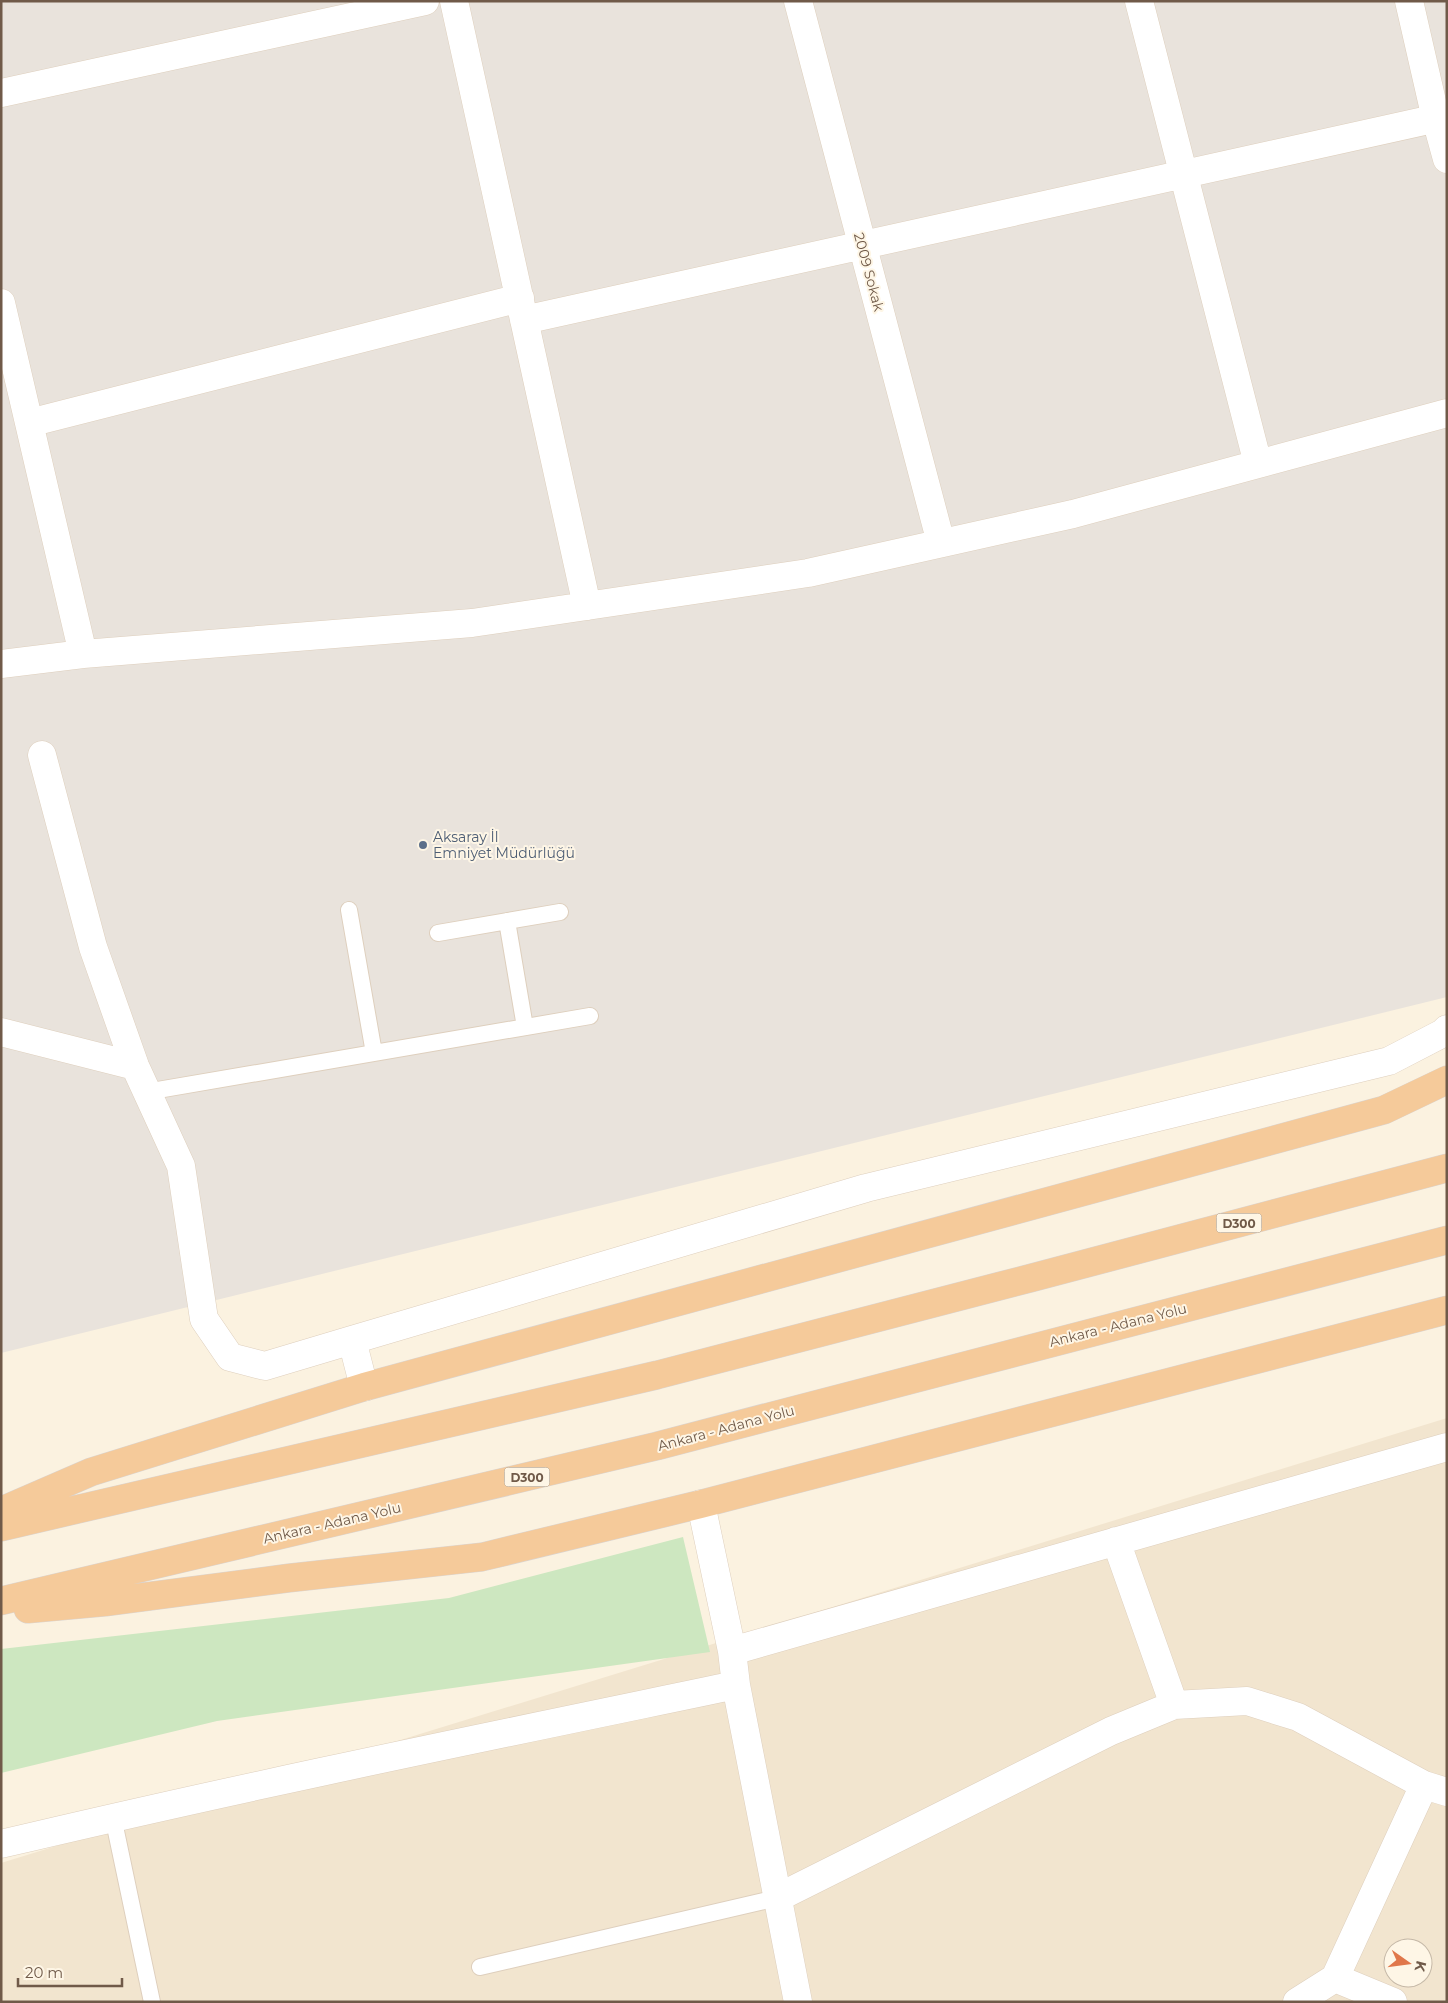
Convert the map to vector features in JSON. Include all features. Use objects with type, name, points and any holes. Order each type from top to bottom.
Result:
[{"type":"highway","points":[[1384,1110],[1447,1080]]},
{"type":"highway","points":[[1,1512],[91,1472],[364,1386],[1384,1110],[1447,1095]]},
{"type":"highway","name":"D300","points":[[1,1527],[657,1375],[1447,1168]]},
{"type":"highway","name":"Ankara - Adana Yolu","points":[[1,1601],[648,1448],[1049,1342],[1447,1240]]},
{"type":"highway","points":[[1,1612],[104,1602],[289,1578],[482,1557],[702,1504],[1447,1310]]},
{"type":"street","points":[[1,93],[425,1]]},
{"type":"street","points":[[454,1],[587,606]]},
{"type":"street","name":"2009 Sokak","points":[[798,1],[941,543]]},
{"type":"street","points":[[1139,1],[1258,464]]},
{"type":"street","points":[[1410,1],[1441,118],[1447,159]]},
{"type":"street","points":[[29,423],[522,309],[862,244],[1184,176],[1441,118]]},
{"type":"street","points":[[1,303],[12,394],[29,423],[83,654]]},
{"type":"street","points":[[1,664],[83,654],[472,623],[808,573],[1073,514],[1447,412]]},
{"type":"street","points":[[1,650],[38,658]]},
{"type":"street","points":[[42,755],[93,947],[134,1066],[181,1166],[204,1320],[230,1357],[265,1366],[866,1188],[1389,1061],[1443,1033],[1447,1029]]},
{"type":"street","points":[[1,1032],[134,1066]]},
{"type":"street","points":[[352,1340],[364,1386]]},
{"type":"street","points":[[732,1651],[1447,1448]]},
{"type":"street","points":[[702,1504],[732,1651],[736,1685],[798,2002]]},
{"type":"street","points":[[1116,1541],[1174,1704]]},
{"type":"street","points":[[1,1844],[112,1817],[736,1685]]},
{"type":"street","points":[[777,1898],[1111,1731],[1174,1704],[1248,1701],[1298,1718],[1436,1789],[1335,1978],[1297,2002]]},
{"type":"street","points":[[1335,1978],[1393,2002]]},
{"type":"lane","points":[[350,910],[374,1053]]},
{"type":"lane","points":[[438,933],[560,912]]},
{"type":"lane","points":[[507,921],[525,1027]]},
{"type":"lane","points":[[146,1092],[590,1016]]},
{"type":"lane","points":[[112,1817],[152,2002]]},
{"type":"lane","points":[[480,1967],[777,1898]]},
{"type":"shaded area","points":[[1,1],[1447,1],[1447,997],[1,1353]]},
{"type":"shaded area","points":[[1447,1418],[1447,2002],[1,2002],[1,1863]]},
{"type":"green space","points":[[683,1537],[710,1652],[217,1721],[1,1773],[1,1649],[449,1598]]},
{"type":"place","name":"Aksaray İl Emniyet Müdürlüğü","points":[[423,845]]}]
